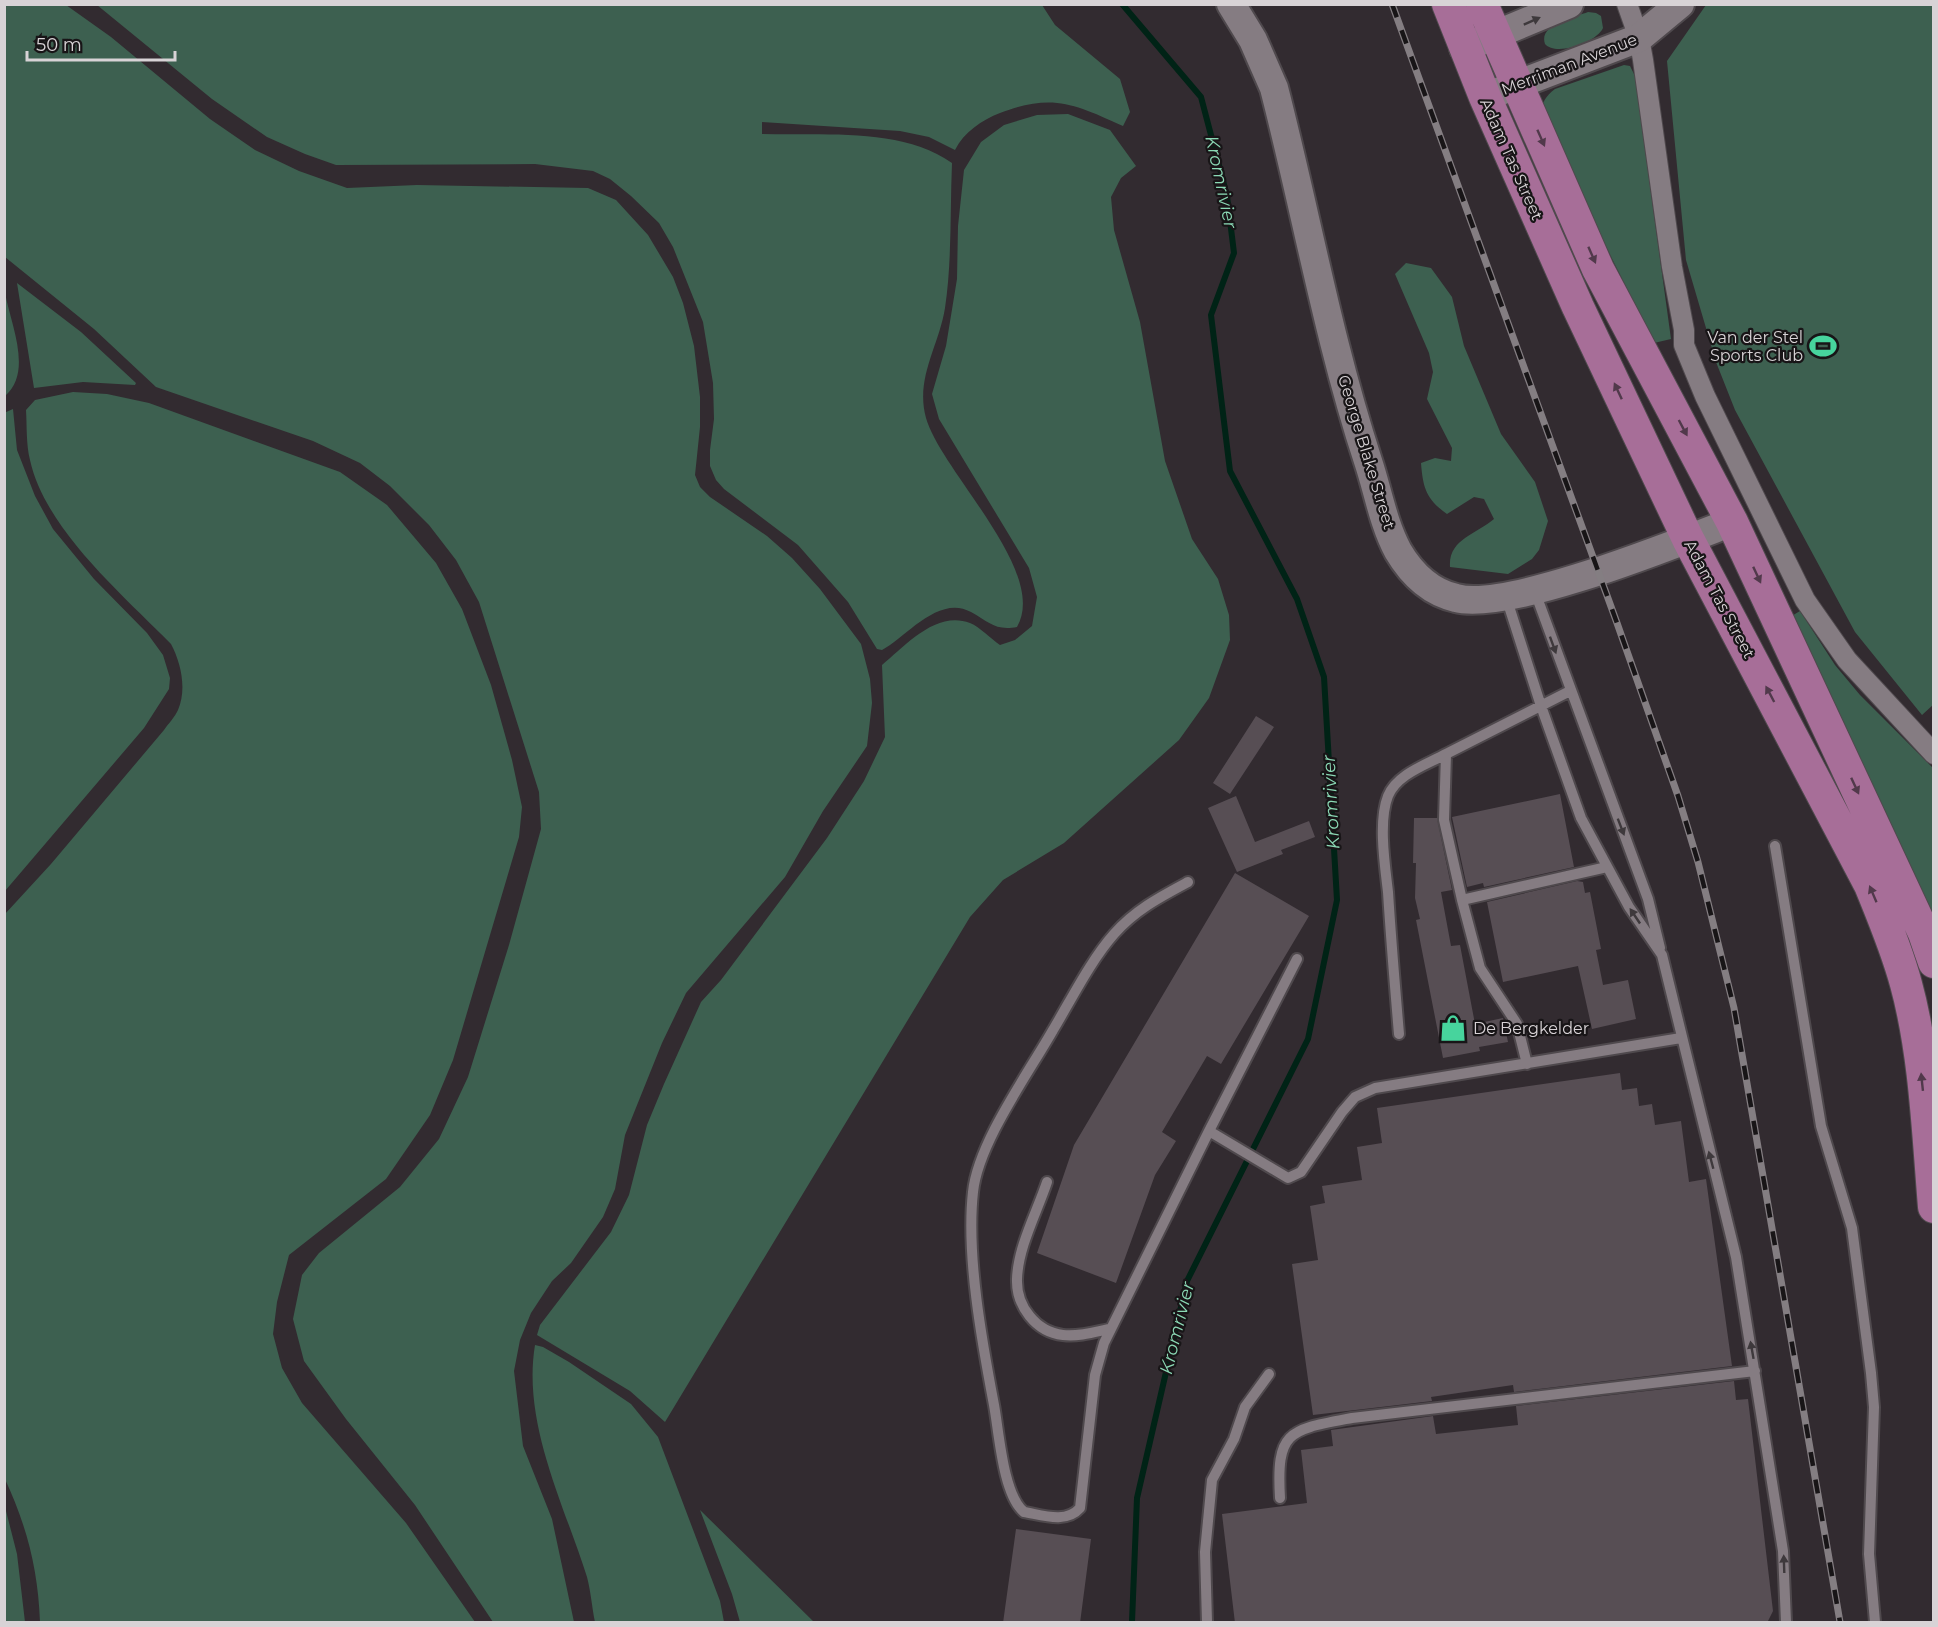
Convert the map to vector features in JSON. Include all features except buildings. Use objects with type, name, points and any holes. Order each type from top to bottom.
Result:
[{"type":"main road","name":"Adam Tas Street","points":[[1448,4],[1485,97],[1578,307],[1688,539],[1870,885],[1893,941],[1907,985],[1916,1031],[1931,1140],[1934,1207]]},
{"type":"main road","points":[[1482,4],[1598,269],[1732,522],[1924,933],[1934,962]]},
{"type":"street","points":[[1464,48],[1495,37],[1569,4]]},
{"type":"street","points":[[1627,4],[1640,39],[1672,267],[1684,330],[1684,345],[1706,396],[1805,600],[1847,660],[1934,754]]},
{"type":"street","name":"Merriman Avenue","points":[[1485,97],[1640,39],[1680,4]]},
{"type":"street","name":"George Blake Street","points":[[1233,5],[1253,40],[1274,88],[1356,422],[1383,514],[1398,550],[1419,579],[1436,591],[1456,598],[1477,601],[1506,597],[1688,539],[1732,522]]},
{"type":"lane","points":[[1534,589],[1648,899],[1736,1257],[1783,1551],[1786,1623]]},
{"type":"lane","points":[[1506,597],[1541,706],[1581,818],[1629,907],[1662,955]]},
{"type":"lane","points":[[1399,1034],[1384,851],[1384,812],[1388,796],[1395,785],[1407,775],[1570,691]]},
{"type":"lane","points":[[1446,754],[1444,820],[1462,900],[1480,968],[1517,1024],[1527,1064]]},
{"type":"lane","points":[[1774,846],[1821,1126],[1852,1228],[1874,1407],[1869,1554],[1875,1623]]},
{"type":"lane","points":[[1462,900],[1607,867]]},
{"type":"lane","points":[[1188,882],[1138,909],[1112,935],[996,1129],[981,1161],[973,1189],[970,1227],[985,1357],[1008,1480],[1015,1502],[1024,1512],[1060,1518],[1069,1517],[1080,1508],[1095,1376],[1109,1329],[1121,1311],[1297,959]]},
{"type":"lane","points":[[1209,1131],[1288,1178],[1301,1172],[1355,1097],[1375,1088],[1681,1038]]},
{"type":"lane","points":[[1047,1182],[1020,1260],[1017,1280],[1018,1297],[1024,1310],[1046,1330],[1063,1335],[1109,1329]]},
{"type":"lane","points":[[1280,1498],[1278,1462],[1281,1450],[1296,1432],[1314,1426],[1364,1417],[1755,1371]]},
{"type":"lane","points":[[1208,1623],[1204,1552],[1212,1480],[1234,1439],[1245,1407],[1269,1374]]},
{"type":"green space","points":[[4,5],[66,5],[111,37],[210,119],[255,150],[299,171],[347,188],[417,185],[588,188],[616,200],[648,235],[673,277],[683,303],[694,346],[700,397],[700,427],[695,475],[700,487],[710,497],[767,536],[792,558],[820,589],[861,644],[870,679],[872,703],[867,746],[823,811],[785,877],[686,993],[662,1043],[625,1135],[615,1189],[603,1217],[571,1263],[552,1281],[531,1313],[520,1340],[514,1371],[523,1446],[552,1519],[574,1622],[493,1622],[415,1505],[346,1419],[304,1361],[293,1319],[302,1275],[319,1253],[400,1187],[439,1139],[468,1077],[509,945],[541,829],[539,792],[479,602],[456,560],[429,525],[390,486],[360,463],[313,441],[156,387],[94,329],[5,257]]},
{"type":"green space","points":[[97,5],[1042,5],[1055,25],[1120,79],[1130,112],[1123,126],[1077,107],[1049,103],[1035,104],[1018,107],[987,119],[968,132],[955,150],[929,137],[900,131],[762,122],[762,134],[861,136],[886,139],[932,152],[952,163],[950,254],[945,308],[929,362],[923,389],[923,403],[926,418],[936,440],[989,522],[1006,551],[1018,579],[1023,604],[1017,627],[998,627],[971,612],[959,608],[947,609],[924,619],[882,650],[877,649],[848,602],[798,545],[724,489],[716,480],[710,466],[714,419],[713,383],[703,322],[673,247],[659,223],[610,179],[593,171],[535,164],[336,165],[267,137],[212,99]]},
{"type":"green space","name":"Van der Stel Sports Club","points":[[1706,5],[1933,5],[1934,704],[1922,715],[1855,632],[1735,410],[1716,362],[1686,260],[1667,61]]},
{"type":"green space","points":[[1588,12],[1601,16],[1603,28],[1593,38],[1567,48],[1550,48],[1545,44],[1544,37],[1552,26]]},
{"type":"green space","points":[[1624,65],[1630,66],[1635,76],[1671,339],[1654,343],[1542,118],[1544,102],[1555,89]]},
{"type":"green space","points":[[1068,114],[1110,130],[1136,166],[1121,178],[1111,197],[1114,230],[1140,322],[1165,461],[1192,539],[1218,579],[1229,615],[1230,640],[1209,698],[1179,740],[1064,843],[1003,880],[970,917],[665,1422],[630,1391],[537,1335],[540,1325],[611,1232],[629,1195],[647,1125],[701,1002],[721,980],[827,838],[864,781],[885,737],[882,665],[922,632],[945,621],[957,620],[970,623],[1000,645],[1015,640],[1032,626],[1037,597],[1029,568],[939,419],[932,394],[946,346],[957,279],[958,226],[964,170],[981,142],[1004,125],[1037,115]]},
{"type":"green space","points":[[1406,263],[1431,268],[1452,297],[1464,346],[1501,434],[1535,482],[1548,521],[1539,550],[1532,559],[1508,574],[1450,567],[1454,550],[1459,543],[1494,519],[1484,499],[1474,497],[1447,514],[1434,503],[1427,492],[1421,463],[1435,458],[1451,461],[1452,448],[1427,399],[1433,372],[1429,353],[1395,274]]},
{"type":"green space","points":[[17,283],[81,332],[136,383],[135,385],[83,382],[34,388]]},
{"type":"green space","points":[[5,293],[19,361],[18,374],[13,386],[5,396]]},
{"type":"green space","points":[[73,392],[107,394],[149,403],[340,472],[387,505],[436,563],[462,609],[491,685],[512,760],[522,807],[519,837],[453,1060],[430,1115],[386,1179],[289,1255],[277,1302],[273,1334],[282,1368],[302,1403],[406,1523],[475,1622],[40,1622],[37,1584],[30,1548],[4,1477],[5,914],[51,864],[164,730],[178,710],[182,694],[180,668],[171,644],[88,559],[69,536],[38,486],[29,454],[26,410],[35,400]]},
{"type":"green space","points":[[13,409],[17,450],[35,496],[53,529],[94,579],[147,633],[163,655],[170,678],[169,689],[144,728],[5,891],[4,413]]},
{"type":"green space","points":[[1800,611],[1835,665],[1860,695],[1933,768],[1933,934],[1790,617]]},
{"type":"green space","points":[[535,1345],[569,1362],[631,1404],[658,1437],[720,1601],[724,1622],[595,1622],[587,1577],[547,1463],[540,1433],[534,1404]]},
{"type":"green space","points":[[5,1507],[17,1554],[25,1622],[5,1622]]},
{"type":"green space","points":[[700,1510],[814,1622],[740,1622],[732,1594]]},
{"type":"waterway","name":"Kromrivier","points":[[1122,4],[1201,97],[1227,196],[1234,253],[1211,315],[1230,471],[1297,599],[1324,677],[1337,900],[1308,1039],[1187,1281],[1137,1498],[1132,1622]]},
{"type":"railway","points":[[1392,4],[1617,623],[1678,796],[1698,862],[1734,1008],[1840,1622]]},
{"type":"place","name":"Van der Stel Sports Club","points":[[1823,346]]},
{"type":"place","name":"De Bergkelder","points":[[1453,1028]]}]
